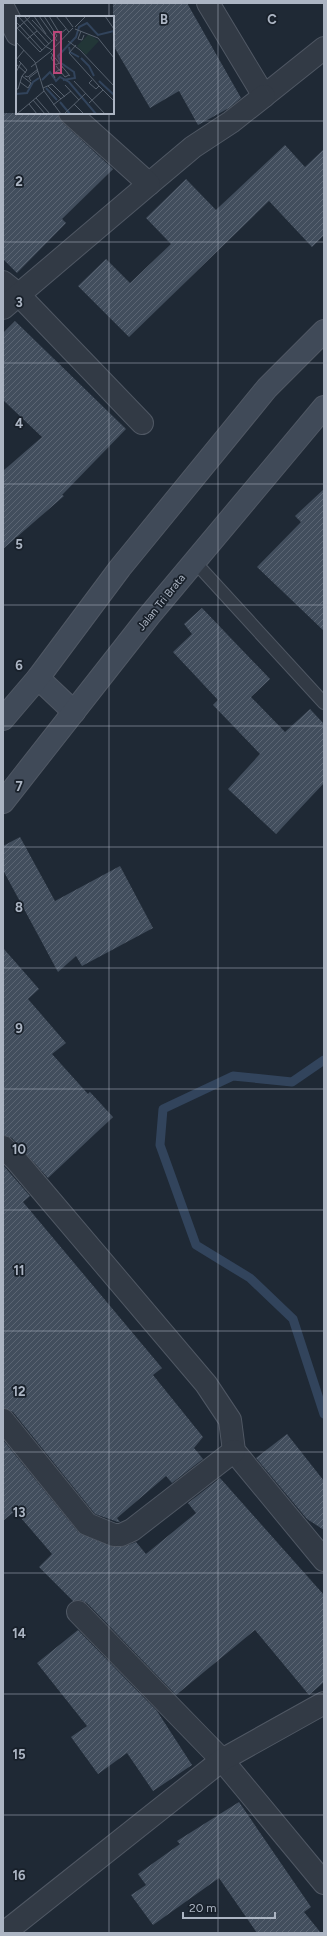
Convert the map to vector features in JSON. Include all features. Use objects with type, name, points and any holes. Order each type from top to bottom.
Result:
[{"type":"street","points":[[208,3],[264,96]]},
{"type":"street","points":[[3,7],[16,32]]},
{"type":"street","points":[[142,423],[8,295],[149,184],[193,147],[231,122],[324,48]]},
{"type":"street","points":[[71,114],[149,184]]},
{"type":"street","points":[[3,719],[38,678],[120,568],[257,400],[324,331]]},
{"type":"street","name":"Jalan Tri Brata","points":[[3,802],[194,560],[324,407]]},
{"type":"street","points":[[38,678],[74,712]]},
{"type":"street","points":[[3,1147],[16,1160],[206,1384],[230,1420],[234,1451],[324,1560]]},
{"type":"street","points":[[3,1420],[87,1524],[114,1535],[121,1535],[132,1530],[234,1451]]},
{"type":"street","points":[[78,1612],[222,1760],[324,1883]]},
{"type":"street","points":[[4,1933],[222,1760],[324,1703]]},
{"type":"lane","points":[[194,560],[324,703]]},
{"type":"building","points":[[113,3],[187,3],[241,98],[229,108],[198,125],[179,91],[150,108],[114,47]]},
{"type":"building","points":[[3,113],[58,114],[62,122],[113,169],[62,219],[66,223],[17,273],[3,259]]},
{"type":"building","points":[[285,145],[305,167],[324,149],[324,235],[312,247],[269,201],[129,337],[78,286],[106,259],[130,283],[171,244],[146,218],[186,179],[216,210]]},
{"type":"building","points":[[15,321],[126,429],[62,495],[64,496],[3,549],[3,471],[42,437],[3,400],[3,333]]},
{"type":"building","points":[[324,489],[324,631],[257,567],[301,522],[295,516]]},
{"type":"building","points":[[202,608],[270,679],[251,697],[285,732],[310,709],[324,724],[324,783],[276,834],[228,789],[260,754],[213,705],[218,700],[173,652],[192,634],[184,624]]},
{"type":"building","points":[[20,837],[55,901],[120,866],[153,928],[82,966],[76,956],[58,972],[3,870],[3,846]]},
{"type":"building","points":[[3,948],[39,989],[28,999],[66,1043],[52,1054],[88,1094],[90,1092],[113,1117],[48,1178],[12,1138],[3,1135]]},
{"type":"building","points":[[3,1165],[30,1196],[23,1202],[162,1368],[153,1375],[203,1437],[194,1448],[203,1459],[172,1483],[166,1476],[117,1518],[120,1522],[95,1514],[13,1412],[3,1408]]},
{"type":"building","points":[[287,1434],[324,1481],[324,1530],[307,1519],[256,1458]]},
{"type":"building","points":[[3,1440],[78,1532],[114,1547],[126,1546],[136,1542],[146,1554],[196,1513],[188,1503],[220,1478],[324,1595],[324,1682],[309,1695],[255,1630],[176,1695],[87,1603],[81,1600],[73,1601],[39,1567],[52,1554],[15,1511],[3,1521]]},
{"type":"building","points":[[78,1630],[157,1711],[192,1765],[153,1791],[127,1753],[98,1774],[71,1737],[87,1726],[37,1663]]},
{"type":"building","points":[[239,1802],[311,1907],[304,1912],[321,1933],[257,1933],[219,1878],[153,1925],[131,1895],[146,1885],[138,1874],[180,1844],[177,1841]]},
{"type":"waterway","points":[[324,1060],[292,1082],[233,1076],[163,1109],[160,1145],[196,1245],[250,1278],[293,1319],[324,1414]]}]
